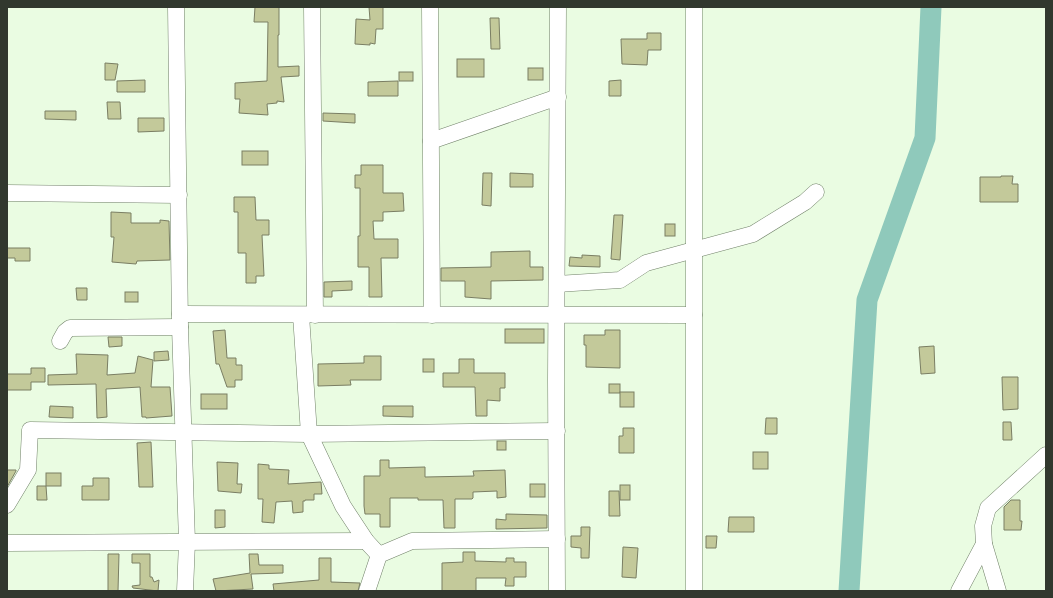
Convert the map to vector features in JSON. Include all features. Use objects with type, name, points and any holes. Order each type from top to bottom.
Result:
[{"type":"street","points":[[176,7],[180,320],[187,542],[185,591]]},
{"type":"street","points":[[312,7],[308,434],[343,506],[366,541],[379,555]]},
{"type":"street","points":[[430,7],[432,315]]},
{"type":"street","points":[[557,591],[556,315],[558,7]]},
{"type":"street","points":[[694,7],[694,591]]},
{"type":"street","points":[[431,141],[558,97]]},
{"type":"street","points":[[557,284],[620,280],[646,263],[753,234],[805,202],[816,192]]},
{"type":"street","points":[[7,193],[179,195]]},
{"type":"street","points":[[60,341],[70,328],[180,320],[308,315],[694,315]]},
{"type":"street","points":[[7,505],[28,470],[30,430],[308,434],[557,431]]},
{"type":"street","points":[[998,591],[984,544],[983,526],[988,508],[1046,455]]},
{"type":"street","points":[[367,591],[379,555],[412,541],[557,540]]},
{"type":"street","points":[[7,544],[366,541]]},
{"type":"street","points":[[959,591],[984,544]]},
{"type":"building","points":[[255,7],[279,7],[278,67],[299,66],[299,76],[281,77],[284,102],[277,101],[277,103],[267,104],[268,115],[239,113],[240,99],[235,99],[235,83],[267,81],[268,22],[254,22]]},
{"type":"building","points":[[369,7],[383,7],[383,29],[376,29],[375,44],[355,44],[356,19],[370,20]]},
{"type":"building","points":[[490,18],[499,18],[500,49],[491,49]]},
{"type":"building","points":[[647,33],[661,33],[661,50],[648,50],[647,65],[622,64],[621,39],[647,39]]},
{"type":"building","points":[[457,59],[484,59],[484,77],[457,77]]},
{"type":"building","points":[[105,63],[118,64],[115,80],[105,80]]},
{"type":"building","points":[[528,68],[543,68],[543,80],[528,80]]},
{"type":"building","points":[[399,72],[413,72],[413,81],[399,81]]},
{"type":"building","points":[[145,80],[145,92],[117,92],[117,81]]},
{"type":"building","points":[[621,80],[621,96],[609,96],[609,81]]},
{"type":"building","points":[[398,81],[398,96],[368,96],[368,82]]},
{"type":"building","points":[[107,102],[120,102],[121,119],[108,119]]},
{"type":"building","points":[[45,111],[76,111],[76,120],[45,119]]},
{"type":"building","points":[[323,113],[355,114],[355,123],[323,121]]},
{"type":"building","points":[[138,118],[164,118],[164,131],[138,132]]},
{"type":"building","points":[[242,151],[268,151],[268,165],[242,165]]},
{"type":"building","points":[[361,165],[383,165],[383,193],[403,193],[404,211],[383,212],[383,221],[373,221],[374,239],[398,239],[398,258],[381,258],[382,297],[369,297],[369,267],[358,267],[358,236],[360,236],[360,188],[355,188],[355,175],[361,175]]},
{"type":"building","points":[[483,173],[492,173],[491,206],[482,205]]},
{"type":"building","points":[[510,173],[533,174],[533,187],[510,187]]},
{"type":"building","points":[[1013,176],[1012,184],[1018,184],[1018,202],[980,202],[980,177]]},
{"type":"building","points":[[234,197],[255,197],[256,220],[269,220],[269,235],[262,235],[264,276],[256,276],[256,283],[246,283],[246,253],[238,253],[238,212],[234,212]]},
{"type":"building","points":[[111,212],[131,213],[131,223],[160,223],[160,220],[169,221],[170,260],[137,261],[136,264],[112,262],[114,237],[111,237]]},
{"type":"building","points":[[614,215],[623,215],[620,260],[611,259]]},
{"type":"building","points":[[665,224],[675,224],[675,236],[665,236]]},
{"type":"building","points":[[7,248],[30,248],[30,261],[15,261],[15,258],[7,258]]},
{"type":"building","points":[[530,251],[530,267],[543,267],[543,280],[491,281],[491,299],[465,297],[465,281],[441,281],[441,268],[491,267],[491,252]]},
{"type":"building","points":[[582,255],[600,256],[600,267],[569,266],[570,257],[582,258]]},
{"type":"building","points":[[352,281],[352,290],[332,291],[332,297],[324,297],[324,282]]},
{"type":"building","points":[[76,288],[87,288],[87,300],[77,300]]},
{"type":"building","points":[[125,292],[138,292],[138,302],[125,302]]},
{"type":"building","points":[[505,329],[544,329],[544,343],[505,343]]},
{"type":"building","points":[[225,330],[227,358],[236,358],[236,365],[242,365],[242,380],[235,380],[235,387],[227,387],[219,364],[216,364],[213,331]]},
{"type":"building","points":[[605,330],[620,330],[620,368],[586,367],[586,345],[584,345],[584,335],[605,335]]},
{"type":"building","points":[[108,337],[122,337],[122,346],[109,347]]},
{"type":"building","points":[[934,346],[935,373],[921,374],[919,347]]},
{"type":"building","points":[[168,351],[169,360],[154,361],[154,352]]},
{"type":"building","points":[[76,354],[108,355],[107,375],[135,373],[138,356],[153,360],[151,387],[170,387],[172,416],[142,417],[140,387],[106,389],[107,417],[97,418],[96,384],[48,385],[48,375],[77,374]]},
{"type":"building","points":[[364,356],[381,356],[381,380],[350,380],[351,385],[318,386],[318,364],[364,363]]},
{"type":"building","points":[[423,359],[434,359],[434,372],[423,372]]},
{"type":"building","points":[[459,359],[474,359],[474,373],[505,373],[505,388],[500,388],[500,401],[487,400],[487,416],[476,416],[475,387],[443,387],[443,373],[459,373]]},
{"type":"building","points":[[31,368],[45,368],[45,382],[31,382],[31,390],[7,390],[7,374],[31,374]]},
{"type":"building","points":[[1002,377],[1018,377],[1018,409],[1003,410]]},
{"type":"building","points":[[609,384],[620,384],[620,393],[609,393]]},
{"type":"building","points":[[620,392],[634,392],[634,407],[620,407]]},
{"type":"building","points":[[201,394],[227,394],[227,409],[201,409]]},
{"type":"building","points":[[50,406],[73,407],[73,418],[49,417]]},
{"type":"building","points":[[383,406],[413,406],[413,417],[383,416]]},
{"type":"building","points":[[766,418],[777,418],[777,434],[765,434]]},
{"type":"building","points":[[1003,422],[1011,422],[1012,440],[1003,440]]},
{"type":"building","points":[[623,428],[634,428],[634,453],[619,453],[619,436],[623,436]]},
{"type":"building","points":[[497,441],[506,441],[506,450],[497,450]]},
{"type":"building","points":[[151,442],[153,487],[139,487],[137,443]]},
{"type":"building","points":[[753,452],[768,452],[768,469],[753,469]]},
{"type":"building","points":[[380,460],[389,460],[389,468],[425,467],[425,477],[474,476],[473,471],[505,470],[506,497],[497,498],[497,491],[473,492],[472,499],[455,499],[455,528],[444,528],[443,500],[390,498],[390,527],[380,527],[380,514],[365,514],[364,476],[380,476]]},
{"type":"building","points":[[217,462],[238,463],[237,484],[242,484],[241,493],[218,491]]},
{"type":"building","points":[[258,464],[269,465],[269,469],[289,470],[288,484],[321,482],[322,494],[314,494],[314,500],[303,501],[303,512],[293,513],[292,501],[276,502],[274,523],[262,522],[263,499],[258,499]]},
{"type":"building","points":[[7,470],[16,471],[7,487]]},
{"type":"building","points":[[46,473],[61,473],[61,486],[46,486]]},
{"type":"building","points":[[93,478],[109,478],[109,500],[82,500],[82,486],[93,486]]},
{"type":"building","points":[[530,484],[545,484],[545,497],[530,497]]},
{"type":"building","points":[[620,485],[630,485],[630,500],[620,500]]},
{"type":"building","points":[[37,486],[46,486],[47,500],[37,500]]},
{"type":"building","points":[[609,491],[619,491],[620,516],[609,516]]},
{"type":"building","points":[[1011,500],[1020,500],[1020,521],[1022,521],[1021,530],[1004,530],[1004,507]]},
{"type":"building","points":[[215,510],[225,510],[225,527],[215,528]]},
{"type":"building","points":[[506,514],[547,515],[547,528],[496,529],[496,519],[506,520]]},
{"type":"building","points":[[729,517],[754,517],[754,532],[728,532]]},
{"type":"building","points":[[581,527],[590,527],[589,558],[581,558],[581,548],[571,547],[571,536],[581,536]]},
{"type":"building","points":[[706,536],[717,536],[716,548],[706,548]]},
{"type":"building","points":[[623,547],[638,548],[636,578],[622,577]]},
{"type":"building","points":[[463,552],[475,552],[475,561],[506,562],[506,558],[514,558],[514,562],[526,562],[526,577],[514,577],[514,586],[505,586],[506,578],[476,578],[476,591],[442,591],[442,563],[463,562]]},
{"type":"building","points":[[108,554],[119,554],[118,591],[108,591]]},
{"type":"building","points":[[132,554],[150,554],[150,577],[152,577],[154,582],[159,580],[158,591],[133,588],[132,586],[140,585],[140,563],[132,563]]},
{"type":"building","points":[[249,554],[258,554],[259,565],[283,565],[283,573],[251,574],[253,589],[216,591],[213,579],[250,573]]},
{"type":"building","points":[[319,558],[331,558],[331,582],[360,583],[358,591],[274,591],[273,584],[319,580]]},
{"type":"waterway","points":[[849,591],[867,300],[925,138],[931,7]]}]
